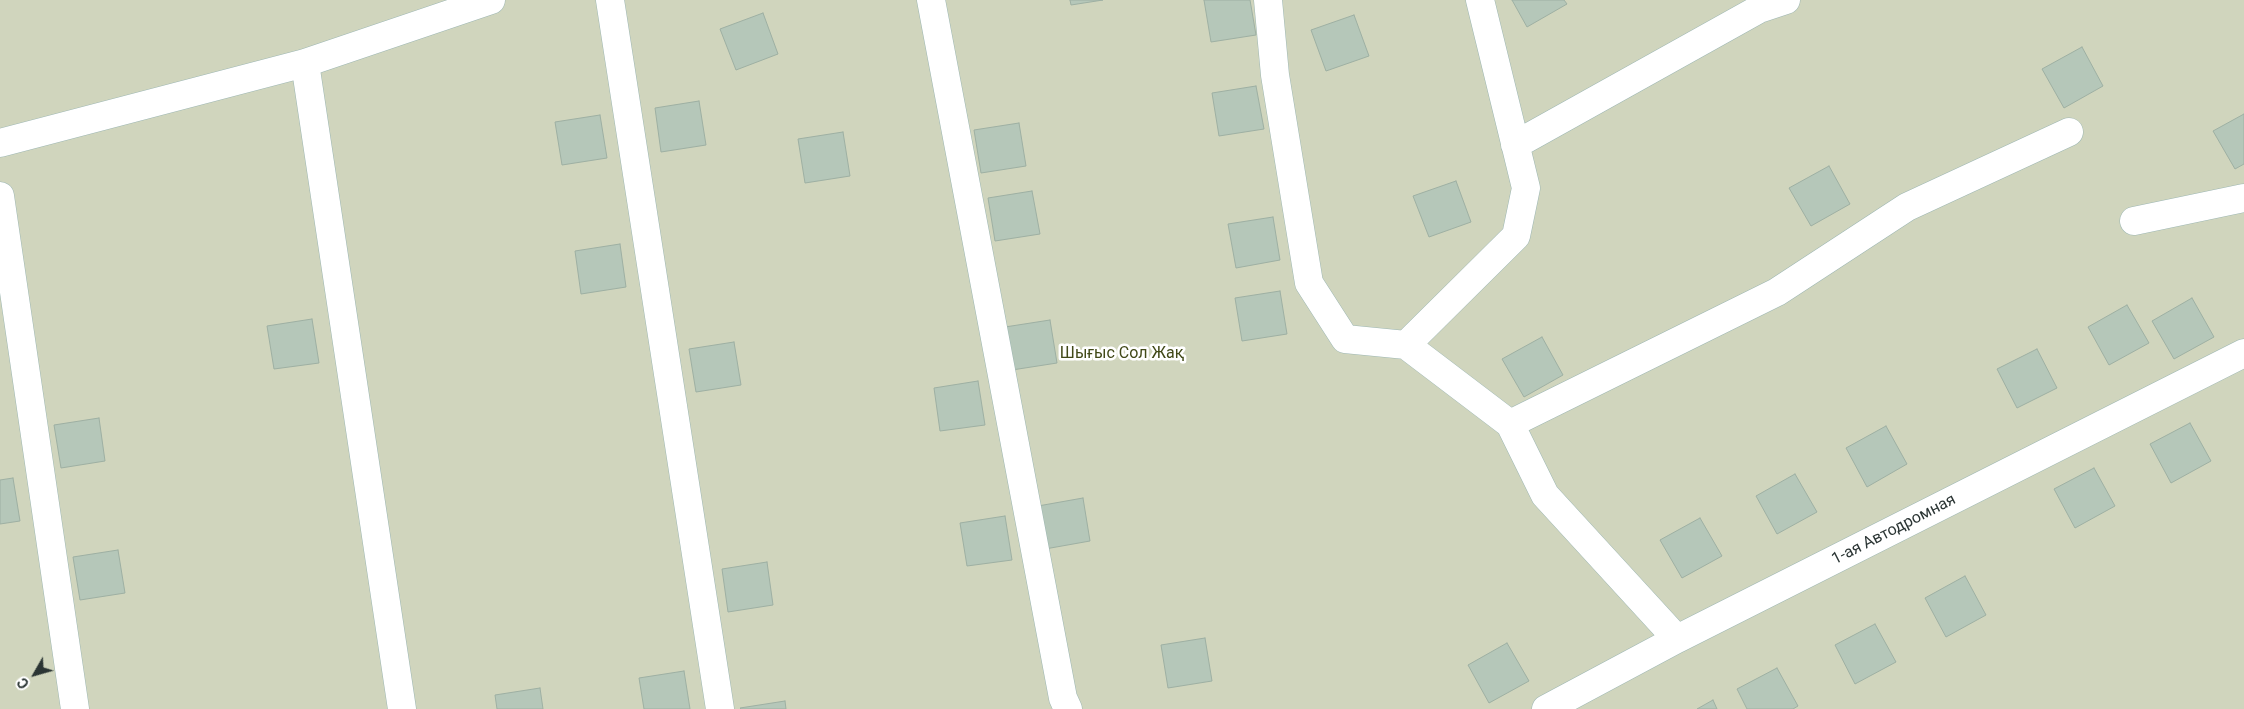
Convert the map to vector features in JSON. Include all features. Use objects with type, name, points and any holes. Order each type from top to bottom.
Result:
[{"type":"street","points":[[0,143],[305,63],[491,0]]},
{"type":"street","points":[[610,0],[720,709]]},
{"type":"street","points":[[931,0],[1062,689],[1068,709]]},
{"type":"street","points":[[1268,0],[1275,75],[1309,283],[1345,339],[1406,344],[1510,424],[1545,495],[1677,639]]},
{"type":"street","points":[[1406,344],[1516,236],[1526,188],[1480,0]]},
{"type":"street","points":[[1515,145],[1759,9],[1786,0]]},
{"type":"street","points":[[305,63],[402,709]]},
{"type":"street","points":[[1510,424],[1777,292],[1907,207],[2069,132]]},
{"type":"street","points":[[0,196],[75,709]]},
{"type":"street","points":[[2134,221],[2244,198]]},
{"type":"street","name":"1-ая Автодромная","points":[[1546,709],[1677,639],[2244,353]]},
{"type":"green space","name":"Шығыс Сол Жақ","points":[[0,0],[2244,0],[2244,709],[0,709]]},
{"type":"building","points":[[1070,0],[1103,0],[1071,5]]},
{"type":"building","points":[[1204,0],[1250,0],[1256,35],[1211,42]]},
{"type":"building","points":[[1512,0],[1564,0],[1567,4],[1527,27]]},
{"type":"building","points":[[763,13],[778,54],[736,70],[720,29]]},
{"type":"building","points":[[1354,15],[1369,56],[1326,71],[1311,30]]},
{"type":"building","points":[[2082,47],[2103,86],[2064,108],[2042,69]]},
{"type":"building","points":[[1256,86],[1264,129],[1219,136],[1212,93]]},
{"type":"building","points":[[699,101],[706,145],[661,152],[655,108]]},
{"type":"building","points":[[2244,114],[2244,164],[2235,169],[2213,131]]},
{"type":"building","points":[[600,115],[607,158],[562,165],[555,122]]},
{"type":"building","points":[[1019,123],[1026,166],[981,173],[974,130]]},
{"type":"building","points":[[843,132],[850,176],[805,183],[798,139]]},
{"type":"building","points":[[1829,166],[1850,204],[1811,226],[1789,188]]},
{"type":"building","points":[[1456,181],[1471,222],[1429,237],[1413,196]]},
{"type":"building","points":[[1032,191],[1040,234],[995,241],[988,198]]},
{"type":"building","points":[[1273,217],[1280,260],[1236,268],[1228,224]]},
{"type":"building","points":[[620,244],[626,287],[581,294],[575,251]]},
{"type":"building","points":[[1280,291],[1287,334],[1242,341],[1235,298]]},
{"type":"building","points":[[2192,298],[2214,337],[2174,359],[2152,321]]},
{"type":"building","points":[[2127,305],[2149,343],[2109,365],[2088,327]]},
{"type":"building","points":[[312,319],[319,363],[274,369],[267,326]]},
{"type":"building","points":[[1050,320],[1057,363],[1012,370],[1005,327]]},
{"type":"building","points":[[1542,337],[1563,375],[1524,397],[1502,359]]},
{"type":"building","points":[[734,342],[741,385],[696,392],[689,349]]},
{"type":"building","points":[[2037,349],[2057,388],[2017,408],[1997,369]]},
{"type":"building","points":[[978,381],[985,425],[940,431],[934,388]]},
{"type":"building","points":[[99,418],[105,461],[61,468],[54,425]]},
{"type":"building","points":[[2190,423],[2211,461],[2171,483],[2150,444]]},
{"type":"building","points":[[1886,426],[1907,464],[1867,487],[1846,448]]},
{"type":"building","points":[[2094,468],[2115,506],[2075,528],[2054,489]]},
{"type":"building","points":[[1795,474],[1817,512],[1777,534],[1756,496]]},
{"type":"building","points":[[13,478],[20,521],[0,524],[0,480]]},
{"type":"building","points":[[1083,498],[1090,541],[1045,549],[1038,506]]},
{"type":"building","points":[[1005,516],[1012,560],[967,566],[960,523]]},
{"type":"building","points":[[1700,518],[1722,556],[1682,578],[1660,540]]},
{"type":"building","points":[[118,550],[125,593],[80,600],[73,557]]},
{"type":"building","points":[[767,562],[773,605],[728,612],[722,569]]},
{"type":"building","points":[[1965,576],[1986,615],[1946,637],[1925,598]]},
{"type":"building","points":[[1875,624],[1896,662],[1855,684],[1835,645]]},
{"type":"building","points":[[1205,638],[1212,681],[1168,688],[1161,645]]},
{"type":"building","points":[[1507,643],[1529,681],[1489,703],[1468,665]]},
{"type":"building","points":[[1777,668],[1798,706],[1793,709],[1747,709],[1737,689]]},
{"type":"building","points":[[684,671],[690,709],[644,709],[639,678]]},
{"type":"building","points":[[540,688],[543,709],[497,709],[495,695]]},
{"type":"building","points":[[1713,700],[1717,709],[1697,709]]},
{"type":"building","points":[[785,701],[786,709],[740,708]]}]
